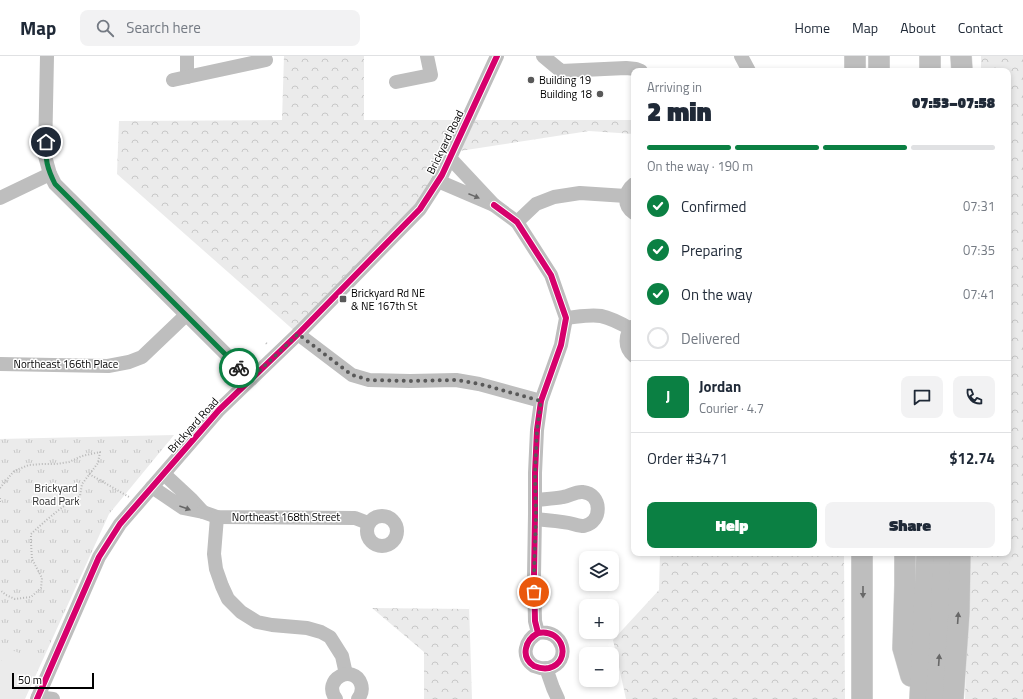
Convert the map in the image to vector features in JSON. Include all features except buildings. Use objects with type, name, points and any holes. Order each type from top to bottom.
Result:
[{"type":"highway","points":[[841,56],[841,68]]},
{"type":"highway","points":[[855,56],[856,68]]},
{"type":"highway","points":[[879,56],[879,68]]},
{"type":"highway","points":[[918,56],[919,68]]},
{"type":"highway","points":[[930,56],[930,68]]},
{"type":"highway","points":[[947,56],[948,68]]},
{"type":"highway","points":[[961,56],[962,68]]},
{"type":"highway","points":[[862,556],[862,699]]},
{"type":"highway","points":[[904,556],[905,585],[903,648],[911,676]]},
{"type":"highway","points":[[909,699],[915,556]]},
{"type":"highway","points":[[920,699],[928,556]]},
{"type":"highway","points":[[936,699],[944,556]]},
{"type":"highway","points":[[953,699],[959,612],[960,556]]},
{"type":"street","points":[[47,56],[45,156],[50,174],[55,184],[251,379]]},
{"type":"street","points":[[187,56],[187,77]]},
{"type":"street","points":[[396,82],[431,75],[427,56]]},
{"type":"street","name":"Brickyard Road","points":[[38,698],[100,557],[120,524],[219,410],[298,334],[420,209],[442,175],[497,56]]},
{"type":"street","points":[[542,56],[561,71],[628,62]]},
{"type":"street","points":[[741,56],[747,68]]},
{"type":"street","points":[[173,80],[243,61],[266,60]]},
{"type":"street","points":[[450,158],[494,205],[517,222],[551,275],[566,318],[560,345],[541,401],[537,430],[534,577],[538,633]]},
{"type":"street","points":[[0,209],[0,199],[50,174]]},
{"type":"street","points":[[438,181],[494,205]]},
{"type":"street","points":[[631,186],[627,191],[626,196],[626,202],[631,210]]},
{"type":"street","points":[[517,222],[536,204],[554,197],[580,193],[626,196]]},
{"type":"street","name":"Northeast 166th Place","points":[[0,364],[108,366],[129,362],[142,357],[186,315]]},
{"type":"street","points":[[566,318],[585,315],[601,316],[631,328]]},
{"type":"street","points":[[631,330],[626,339],[626,345],[631,353]]},
{"type":"street","points":[[298,334],[352,375],[369,380],[456,380],[480,384],[541,401]]},
{"type":"street","name":"Northeast 168th Street","points":[[164,474],[203,512]]},
{"type":"street","name":"Northeast 168th Street","points":[[152,487],[183,508],[203,512],[217,517],[355,518],[368,524]]},
{"type":"street","points":[[535,500],[564,497],[575,493],[585,492],[594,497],[598,510],[595,519],[584,526],[535,519]]},
{"type":"street","points":[[217,517],[214,554],[216,569],[228,599],[241,612],[257,622],[307,628],[321,632],[330,637],[342,656],[346,674]]},
{"type":"street","points":[[543,632],[553,635],[560,642],[562,647],[561,657],[559,662],[555,665],[540,668],[531,663],[528,659],[526,654],[527,644],[533,636],[538,633],[543,632]]},
{"type":"street","points":[[546,668],[558,699]]},
{"type":"street","points":[[336,699],[333,694],[332,685],[338,677],[346,674],[355,676],[361,684],[361,693],[358,699]]},
{"type":"street","points":[[38,698],[53,699]]},
{"type":"path","points":[[0,488],[14,471],[29,465],[69,462],[82,456],[100,452],[98,463],[82,484],[80,496],[64,505],[31,534],[32,559],[42,578],[41,588],[31,597],[15,599],[6,595],[0,590]]},
{"type":"path","points":[[89,474],[139,502]]},
{"type":"path","points":[[0,498],[0,504]]},
{"type":"green space","points":[[284,56],[364,56],[364,120],[631,120],[631,134],[589,131],[453,152],[442,175],[298,334],[117,174],[119,121],[282,120]]},
{"type":"green space","points":[[981,56],[1023,56],[1023,699],[965,699],[969,556],[1011,556],[1011,68],[981,68]]},
{"type":"green space","name":"Brickyard Road Park","points":[[174,435],[109,514],[25,699],[0,699],[0,439]]},
{"type":"green space","points":[[660,556],[844,556],[845,699],[626,699],[619,667],[619,647],[615,647],[613,640],[619,639],[619,633],[659,590]]},
{"type":"green space","points":[[469,605],[472,699],[424,699],[424,652],[372,608],[469,609]]},
{"type":"green space","points":[[7,648],[36,660],[20,699],[0,699],[0,664]]},
{"type":"cycle path","points":[[37,699],[99,557],[120,524],[219,410],[298,334],[420,209],[442,175],[497,56]]},
{"type":"cycle path","points":[[494,205],[517,222],[551,275],[566,318],[561,345],[541,401],[537,430],[534,577],[535,621],[538,633],[530,640],[526,649],[527,658],[534,666],[549,668],[556,665],[561,659],[562,653],[562,646],[559,640],[547,633],[538,633]]},
{"type":"way so far","points":[[239,368],[251,379],[298,334],[352,375],[369,380],[456,380],[480,384],[541,401],[537,430],[535,473],[536,514],[534,592]]},
{"type":"place","name":"Building 19","points":[[531,80]]},
{"type":"place","name":"Building 18","points":[[600,94]]},
{"type":"place","name":"Brickyard Rd NE & NE 167th St","points":[[343,299]]},
{"type":"route","points":[[46,142],[45,156],[50,174],[55,184],[239,368]]}]
